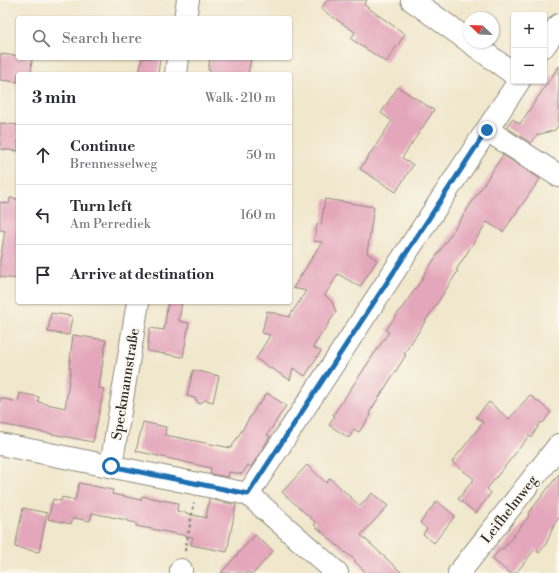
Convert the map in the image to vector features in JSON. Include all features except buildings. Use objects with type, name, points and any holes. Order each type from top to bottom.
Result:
[{"type":"street","points":[[185,16],[188,0]]},
{"type":"street","points":[[412,0],[463,37]]},
{"type":"street","points":[[547,42],[559,25]]},
{"type":"street","points":[[478,48],[511,72]]},
{"type":"street","points":[[176,72],[178,60]]},
{"type":"street","points":[[248,494],[517,84]]},
{"type":"street","points":[[487,130],[559,176]]},
{"type":"street","name":"Speckmannstraße","points":[[111,466],[138,304]]},
{"type":"street","points":[[0,444],[248,494],[337,573]]},
{"type":"street","name":"Leifhelmweg","points":[[459,573],[559,445]]},
{"type":"path","points":[[181,571],[198,483]]},
{"type":"route","points":[[111,466],[248,494],[487,130]]}]
